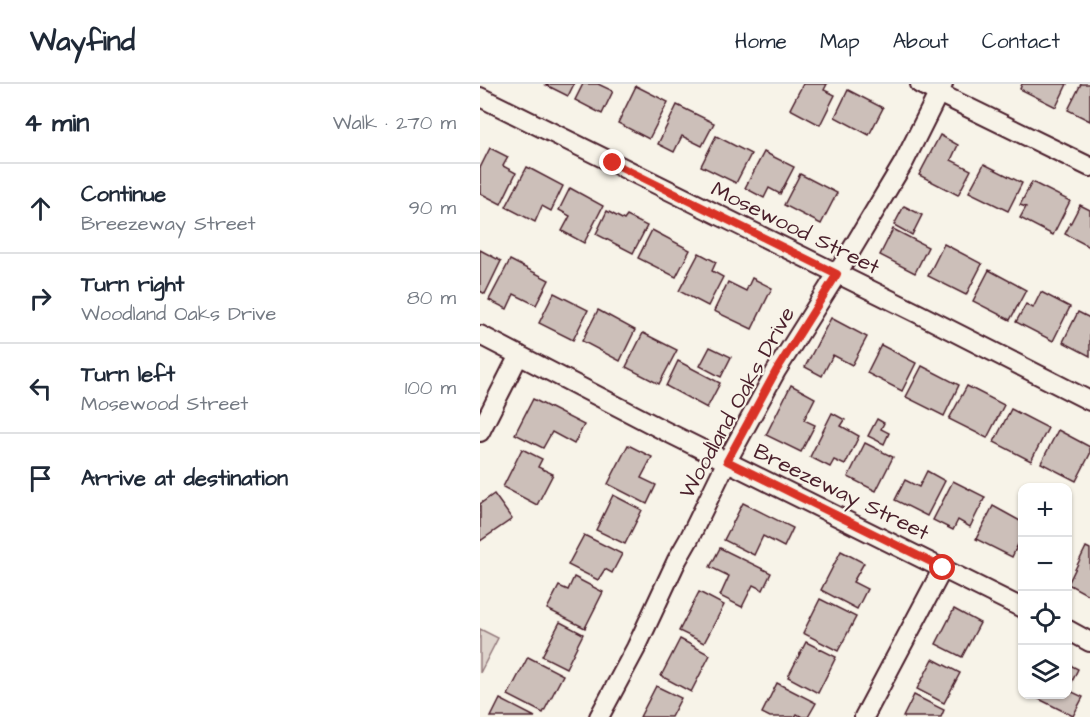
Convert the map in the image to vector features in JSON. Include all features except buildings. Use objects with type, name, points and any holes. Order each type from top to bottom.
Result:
[{"type":"street","points":[[920,84],[941,89],[1090,167]]},
{"type":"street","name":"Woodland Oaks Drive","points":[[599,717],[636,648],[676,560],[776,371],[904,162],[941,89]]},
{"type":"street","name":"Mosewood Street","points":[[480,97],[1090,401]]},
{"type":"street","name":"Breezeway Street","points":[[480,335],[1018,606]]},
{"type":"street","points":[[480,432],[519,355]]},
{"type":"street","points":[[864,717],[943,568]]},
{"type":"street","points":[[1072,632],[1090,642]]},
{"type":"shaded area","points":[[480,629],[498,638],[480,673]]},
{"type":"route","points":[[613,163],[837,274],[776,371],[727,461],[943,568]]}]
